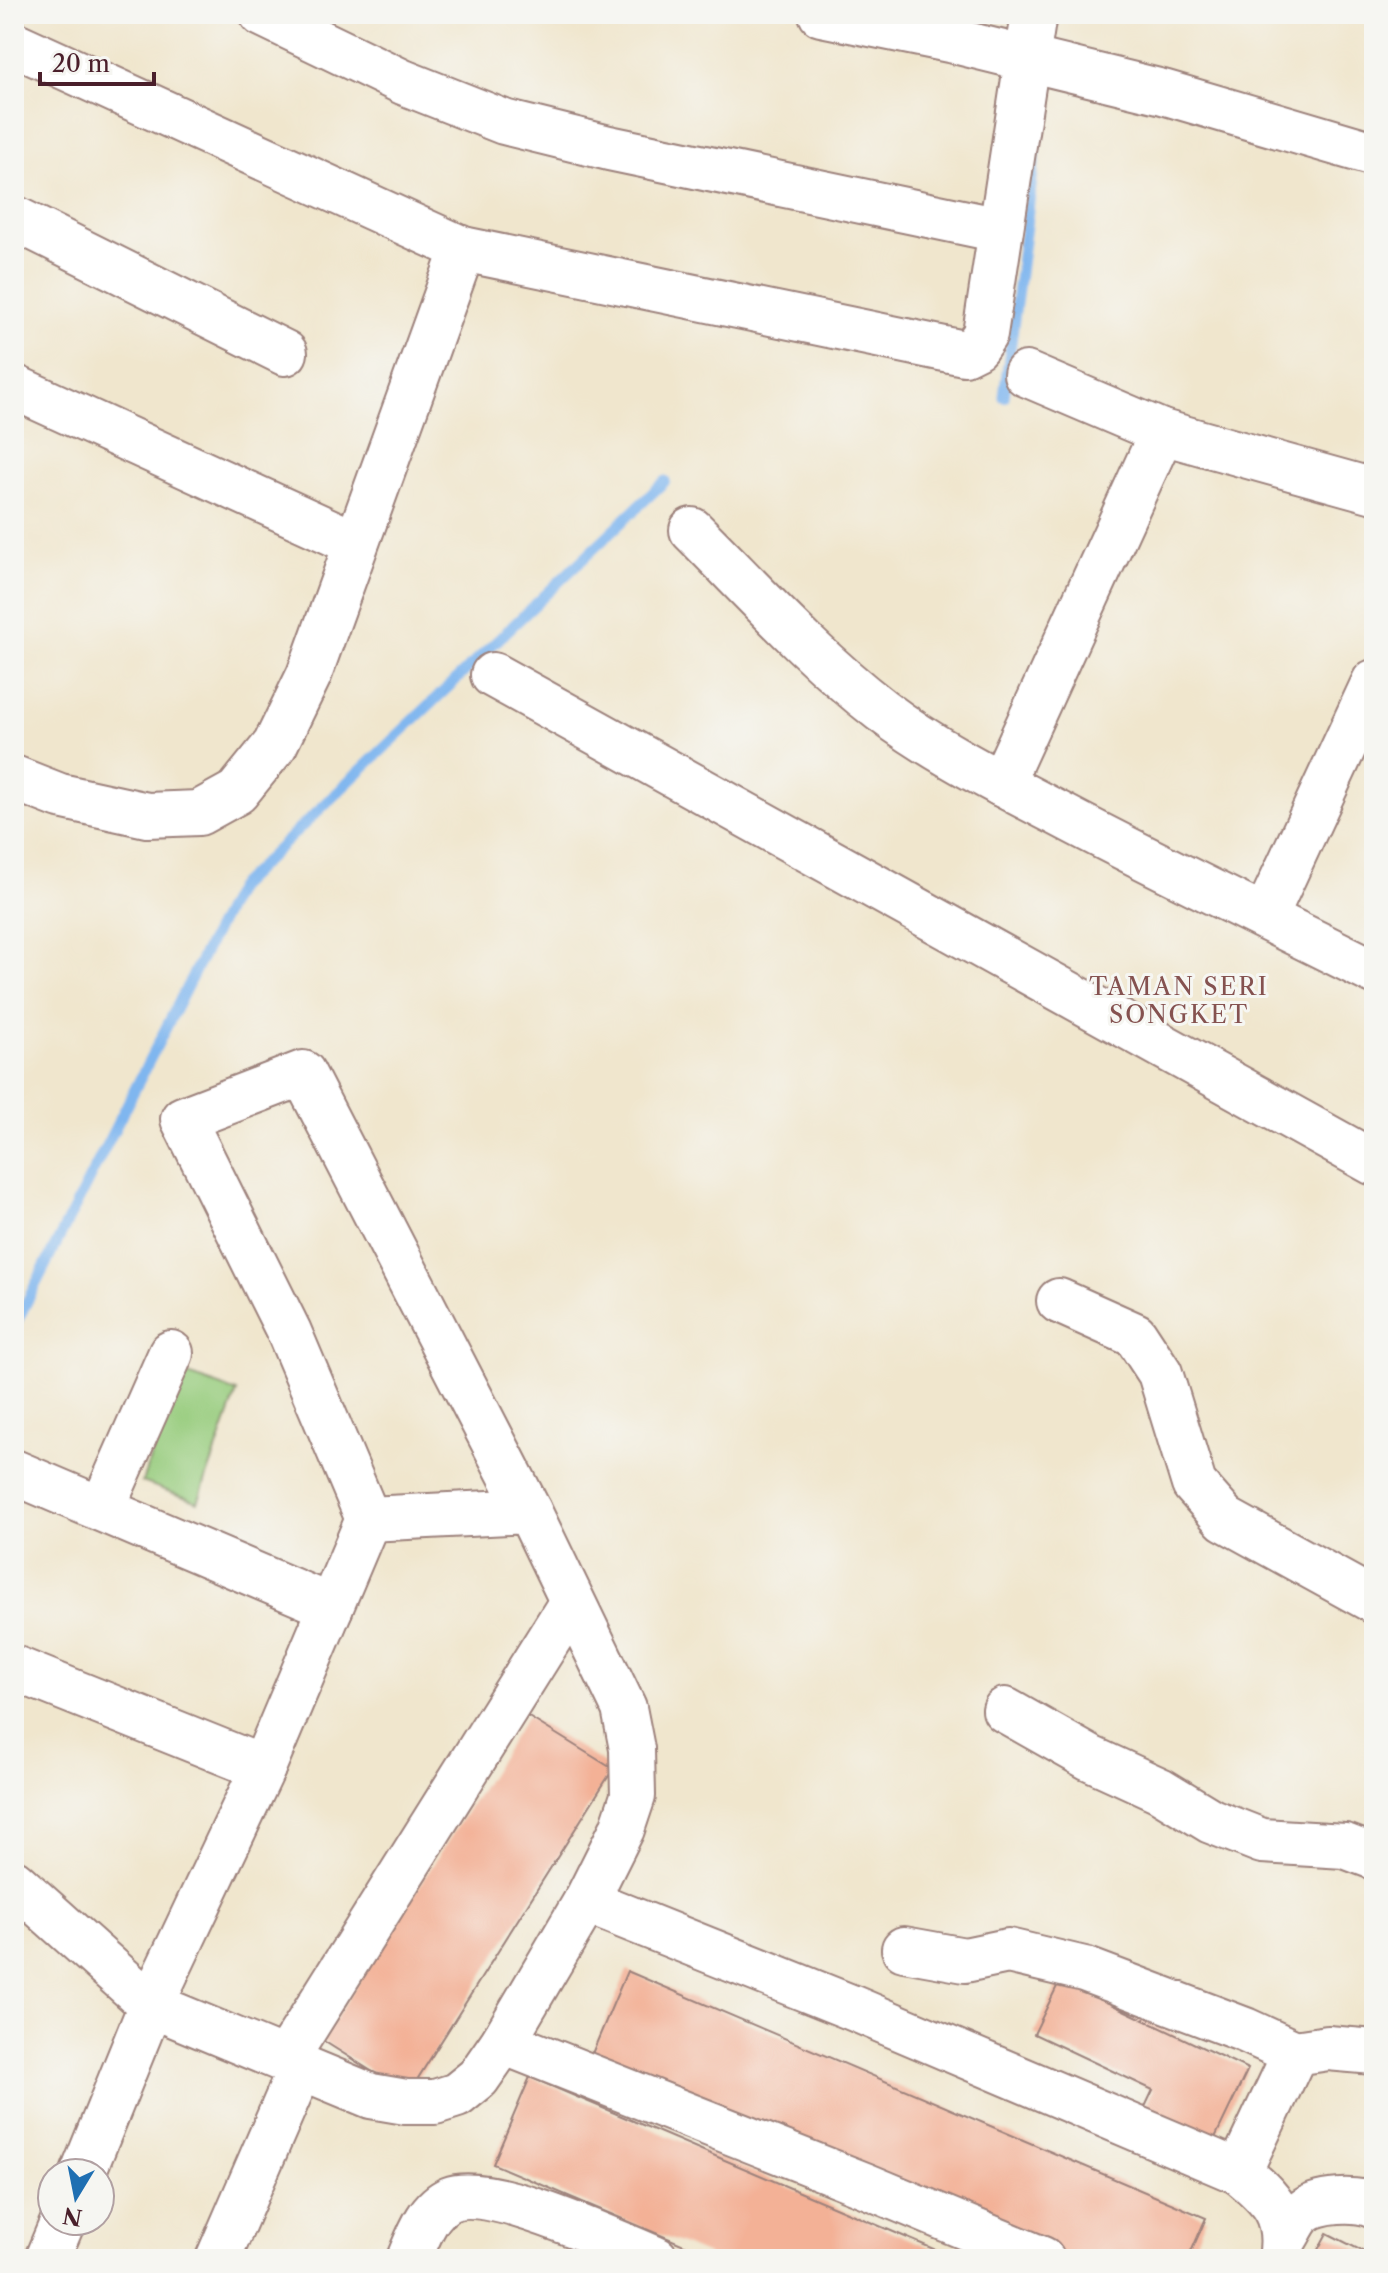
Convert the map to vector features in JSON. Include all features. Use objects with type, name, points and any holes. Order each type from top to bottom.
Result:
[{"type":"street","points":[[262,14],[403,82],[504,122],[609,148],[1000,230]]},
{"type":"street","points":[[821,14],[1027,58],[1163,92],[1374,154]]},
{"type":"street","points":[[14,44],[463,249],[964,353],[976,347],[985,334],[1034,14]]},
{"type":"street","points":[[14,218],[285,353]]},
{"type":"street","points":[[14,778],[60,796],[147,815],[199,813],[237,792],[275,745],[309,675],[463,249]]},
{"type":"street","points":[[1026,374],[1162,432],[1374,491]]},
{"type":"street","points":[[14,387],[355,543]]},
{"type":"street","points":[[1001,784],[1162,432]]},
{"type":"street","points":[[692,530],[826,664],[882,711],[1001,784],[1374,972]]},
{"type":"street","points":[[493,675],[1036,978],[1373,1161]]},
{"type":"street","points":[[1265,917],[1374,682]]},
{"type":"street","points":[[14,1882],[151,2005],[371,2096],[406,2102],[435,2102],[457,2095],[478,2078],[503,2042],[586,1901],[622,1829],[633,1796],[632,1749],[624,1708],[529,1511],[303,1073],[183,1119],[289,1332],[368,1519],[263,1768],[151,2005],[89,2157]]},
{"type":"street","points":[[1059,1301],[1135,1335],[1160,1373],[1194,1484],[1225,1519],[1374,1601]]},
{"type":"street","points":[[102,1509],[171,1353]]},
{"type":"street","points":[[14,1472],[331,1607]]},
{"type":"street","points":[[368,1519],[529,1511]]},
{"type":"street","points":[[218,2259],[293,2064],[572,1602]]},
{"type":"street","points":[[14,1668],[263,1768]]},
{"type":"street","points":[[1005,1710],[1090,1758],[1160,1790],[1211,1821],[1262,1841],[1345,1846],[1374,1857]]},
{"type":"street","points":[[586,1901],[853,2008],[1239,2172],[1261,2190],[1279,2213],[1283,2250]]},
{"type":"street","points":[[904,1949],[965,1960],[1008,1951],[1084,1969],[1245,2030],[1295,2053],[1328,2048],[1374,2052]]},
{"type":"street","points":[[503,2042],[1042,2259]]},
{"type":"street","points":[[1239,2172],[1295,2053]]},
{"type":"street","points":[[409,2259],[432,2213],[451,2199],[478,2197],[505,2201],[580,2245],[656,2259]]},
{"type":"street","points":[[1283,2250],[1303,2211],[1333,2200],[1374,2206]]},
{"type":"street","points":[[47,2259],[56,2237]]},
{"type":"green space","points":[[180,1372],[237,1392],[198,1502],[142,1482]]},
{"type":"building","points":[[527,1716],[613,1769],[408,2094],[322,2040]]},
{"type":"building","points":[[627,1971],[1206,2218],[1188,2259],[1066,2259],[591,2056]]},
{"type":"building","points":[[1060,1980],[1248,2069],[1213,2142],[1144,2109],[1153,2090],[1034,2034]]},
{"type":"building","points":[[530,2077],[957,2259],[717,2259],[493,2164]]},
{"type":"building","points":[[1327,2233],[1374,2257],[1374,2259],[1313,2259]]},
{"type":"waterway","points":[[1004,397],[1038,132]]},
{"type":"waterway","points":[[14,1327],[237,888],[665,481]]},
{"type":"district","name":"TAMAN SERI SONGKET","points":[[1179,1000]]}]
